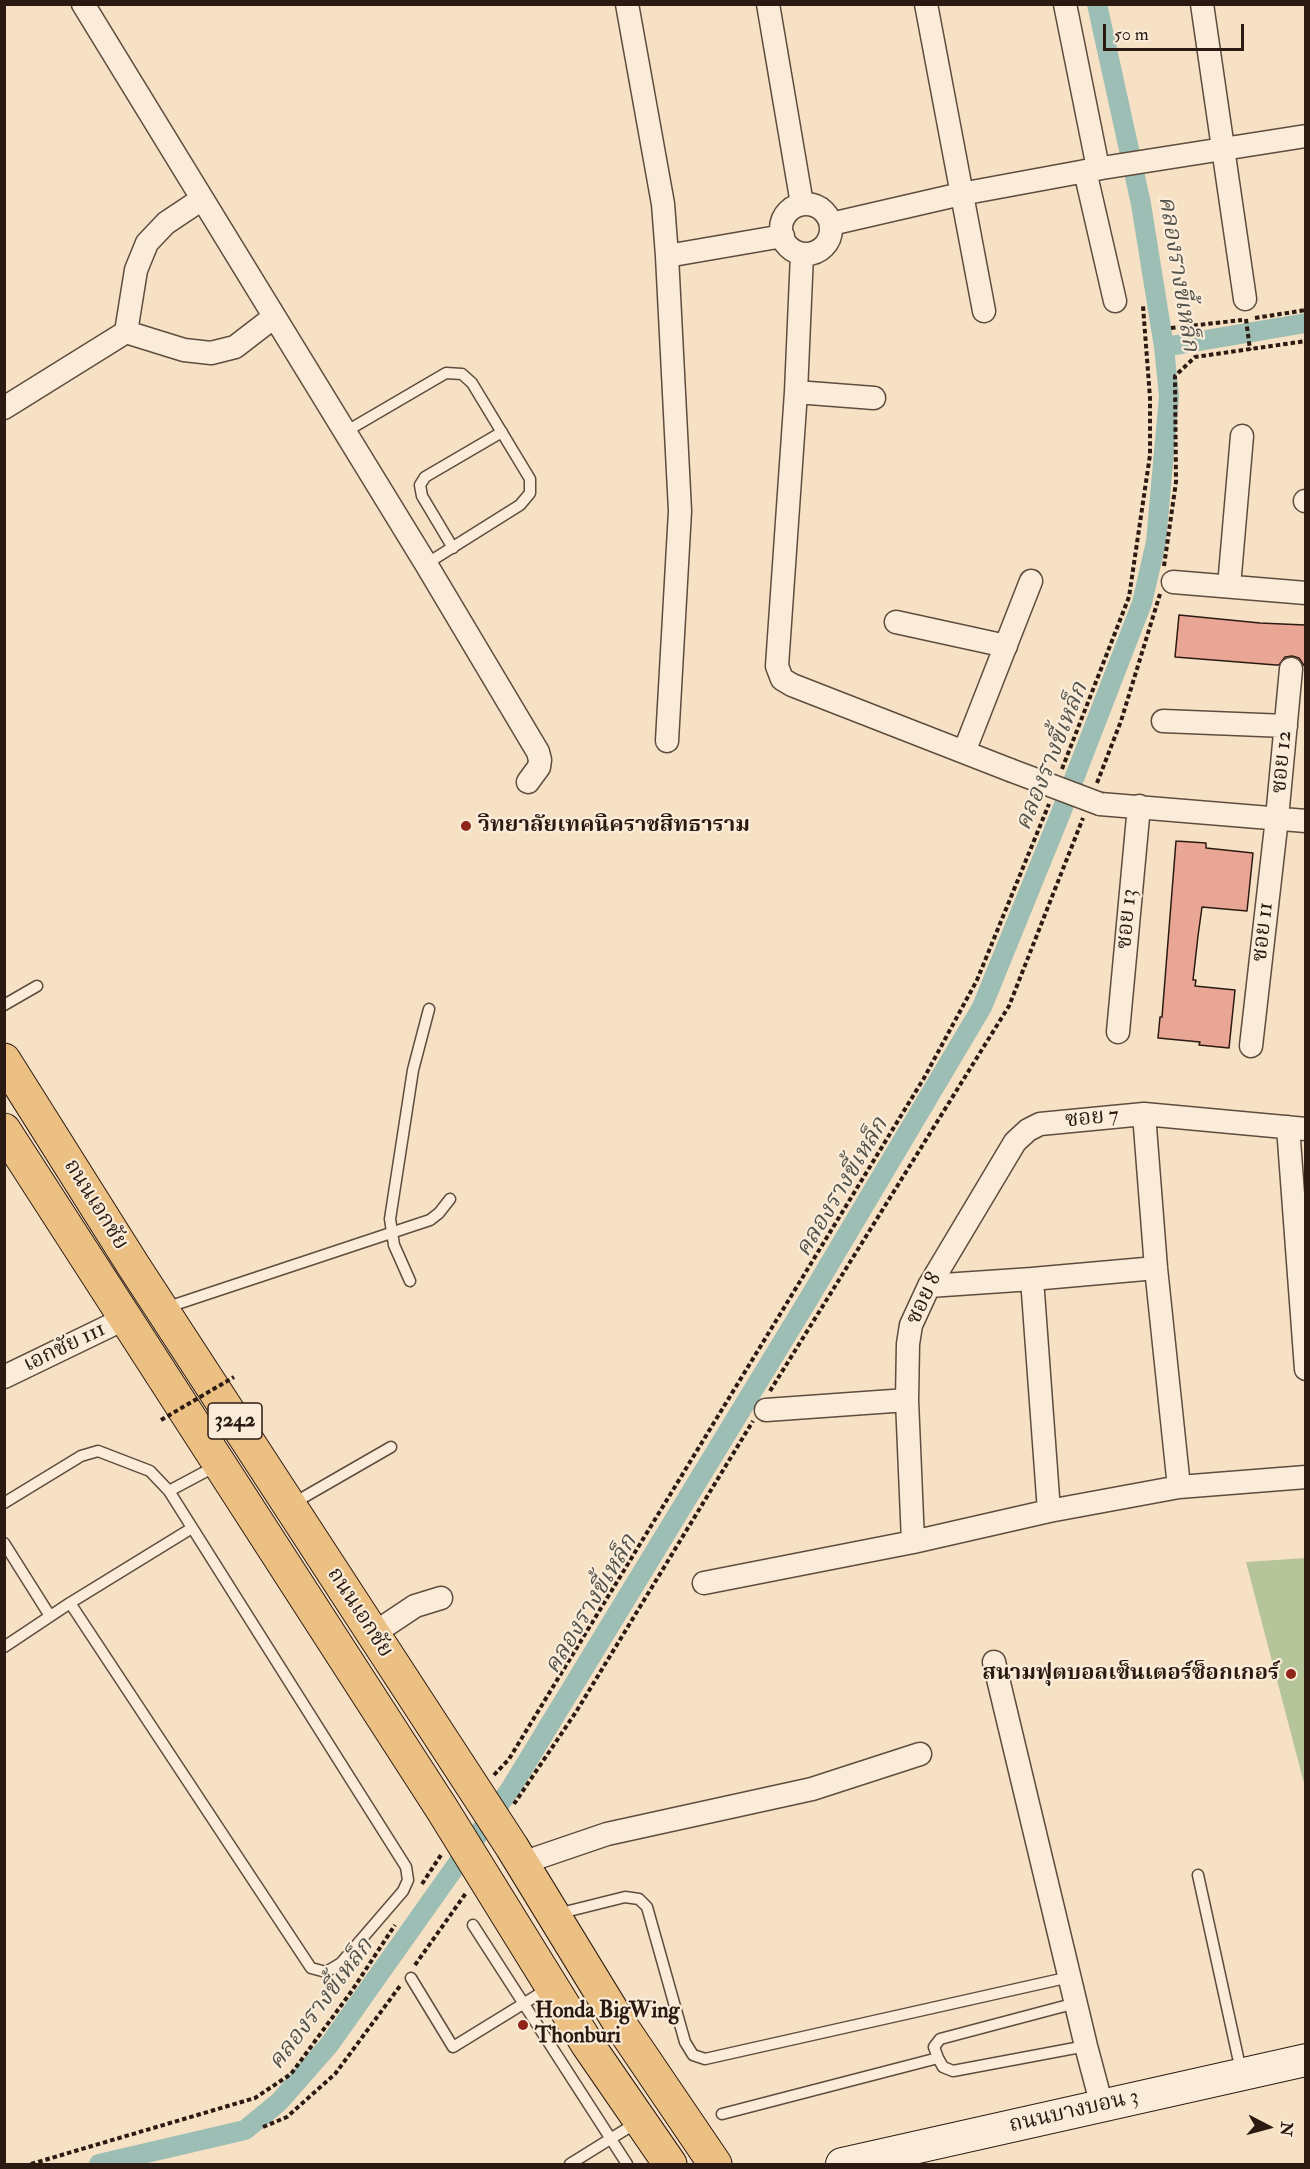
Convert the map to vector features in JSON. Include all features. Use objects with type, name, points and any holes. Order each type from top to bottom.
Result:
[{"type":"main road","name":"ถนนเอกชัย","points":[[4,1060],[161,1309],[290,1505],[442,1809],[474,1879],[552,1986],[639,2121],[670,2164]]},
{"type":"main road","name":"ถนนเอกชัย","points":[[7,1139],[126,1318],[219,1464],[358,1644],[481,1778],[517,1855],[622,2027],[715,2164]]},
{"type":"main road","name":"ถนนบางบอน 3","points":[[842,2164],[1305,2060]]},
{"type":"street","points":[[83,4],[426,564],[538,752],[539,767],[528,782]]},
{"type":"street","points":[[627,4],[663,204],[667,256],[680,512],[667,741]]},
{"type":"street","points":[[768,4],[802,204]]},
{"type":"street","points":[[926,4],[984,312]]},
{"type":"street","points":[[1065,4],[1095,169],[1115,301]]},
{"type":"street","points":[[1202,4],[1245,309]]},
{"type":"street","points":[[831,224],[961,194],[1095,169],[1305,136]]},
{"type":"street","points":[[4,408],[126,332],[136,270],[147,243],[166,223],[202,199]]},
{"type":"street","points":[[802,204],[822,209],[831,224],[827,244],[820,251],[812,254],[802,254],[791,249],[783,236],[783,222],[786,215],[802,204]]},
{"type":"street","points":[[667,256],[783,236]]},
{"type":"street","points":[[802,254],[796,392],[777,666],[782,679],[792,685],[963,752],[1094,800],[1305,821]]},
{"type":"street","points":[[126,332],[184,350],[211,353],[235,347],[274,317]]},
{"type":"street","points":[[796,392],[874,398]]},
{"type":"street","points":[[1229,586],[1242,436]]},
{"type":"street","points":[[963,752],[1031,581]]},
{"type":"street","points":[[1166,581],[1305,593]]},
{"type":"street","points":[[896,622],[1006,646]]},
{"type":"street","name":"ซอย 12","points":[[1277,818],[1291,669]]},
{"type":"street","points":[[1163,721],[1286,726]]},
{"type":"street","name":"ซอย 13","points":[[1118,1032],[1139,806]]},
{"type":"street","name":"ซอย 11","points":[[1251,1046],[1277,818]]},
{"type":"street","points":[[1144,1114],[1156,1268],[1179,1487]]},
{"type":"street","name":"ซอย 7","points":[[1040,1124],[1144,1114],[1297,1128]]},
{"type":"street","name":"ซอย 8","points":[[913,1542],[907,1400],[908,1344],[911,1325],[929,1286],[1015,1142],[1028,1130],[1040,1124]]},
{"type":"street","points":[[1297,1128],[1305,1369]]},
{"type":"street","points":[[929,1286],[1156,1268]]},
{"type":"street","points":[[1032,1279],[1049,1511]]},
{"type":"street","name":"เอกชัย 111","points":[[4,1377],[126,1318]]},
{"type":"street","points":[[763,1407],[907,1400]]},
{"type":"street","points":[[704,1583],[913,1542],[1049,1511],[1179,1487],[1305,1477]]},
{"type":"street","points":[[358,1644],[415,1606],[441,1598]]},
{"type":"street","points":[[994,1662],[1102,2106]]},
{"type":"street","points":[[517,1855],[812,1789],[920,1754]]},
{"type":"lane","points":[[345,432],[446,373],[462,374],[472,382],[530,479],[530,493],[520,505],[426,564]]},
{"type":"lane","points":[[453,548],[422,496],[420,485],[425,477],[502,432]]},
{"type":"lane","points":[[4,1005],[37,986]]},
{"type":"lane","points":[[410,1281],[394,1245],[390,1219],[413,1070],[429,1009]]},
{"type":"lane","points":[[161,1309],[430,1220],[439,1213],[450,1198]]},
{"type":"lane","points":[[290,1505],[391,1447]]},
{"type":"lane","points":[[4,1503],[81,1456],[98,1451],[150,1471],[169,1491],[406,1868],[408,1880],[403,1891],[341,1963],[326,1972],[311,1968],[70,1603]]},
{"type":"lane","points":[[169,1491],[219,1464]]},
{"type":"lane","points":[[4,1647],[70,1603],[192,1528]]},
{"type":"lane","points":[[4,1543],[50,1616]]},
{"type":"lane","points":[[1198,1875],[1242,2074]]},
{"type":"lane","points":[[553,1914],[625,1897],[639,1899],[647,1906],[685,2042],[693,2055],[705,2059],[1070,1977]]},
{"type":"lane","points":[[473,1925],[627,2164]]},
{"type":"lane","points":[[410,1975],[453,2047],[552,1986]]},
{"type":"lane","points":[[1077,2003],[940,2039],[934,2047],[943,2067],[953,2071],[1086,2046]]},
{"type":"lane","points":[[722,2114],[884,2074],[938,2058]]},
{"type":"lane","points":[[570,2164],[639,2121]]},
{"type":"path","points":[[1061,774],[1129,597],[1150,455],[1150,398],[1143,306]]},
{"type":"path","points":[[1245,309],[1250,350]]},
{"type":"path","points":[[514,1805],[576,1712],[1009,1006],[1094,800],[1166,581],[1176,482],[1175,376],[1195,357],[1305,342]]},
{"type":"path","points":[[481,1778],[509,1759],[924,1078],[977,980],[1052,796]]},
{"type":"path","points":[[161,1420],[234,1377]]},
{"type":"path","points":[[419,1888],[442,1853]]},
{"type":"path","points":[[263,2127],[287,2117],[335,2074],[410,1975],[474,1879]]},
{"type":"path","points":[[31,2164],[255,2098],[291,2074],[351,1992],[400,1917]]},
{"type":"green space","name":"สนามฟุตบอลเซ็นเตอร์ซ็อกเกอร์","points":[[1306,1558],[1305,1787],[1246,1562]]},
{"type":"building","points":[[1179,615],[1305,625],[1305,667],[1299,658],[1292,656],[1285,657],[1279,665],[1175,657]]},
{"type":"building","points":[[1176,841],[1206,843],[1206,848],[1253,853],[1247,911],[1202,907],[1198,936],[1193,980],[1196,980],[1195,986],[1235,990],[1229,1048],[1199,1045],[1200,1042],[1158,1038],[1160,1017],[1162,1017]]},
{"type":"waterway","name":"คลองรางขี้เหล็ก","points":[[99,2164],[245,2130],[279,2102],[329,2045],[511,1788],[808,1300],[982,1007],[1060,815],[1142,603],[1156,542],[1169,396],[1164,347],[1141,204],[1097,4]]},
{"type":"waterway","points":[[1164,347],[1306,323]]},
{"type":"place","name":"วิทยาลัยเทคนิคราชสิทธาราม","points":[[466,826]]},
{"type":"place","name":"สนามฟุตบอลเซ็นเตอร์ซ็อกเกอร์","points":[[1291,1674]]},
{"type":"place","name":"Honda BigWing Thonburi","points":[[523,2025]]}]
